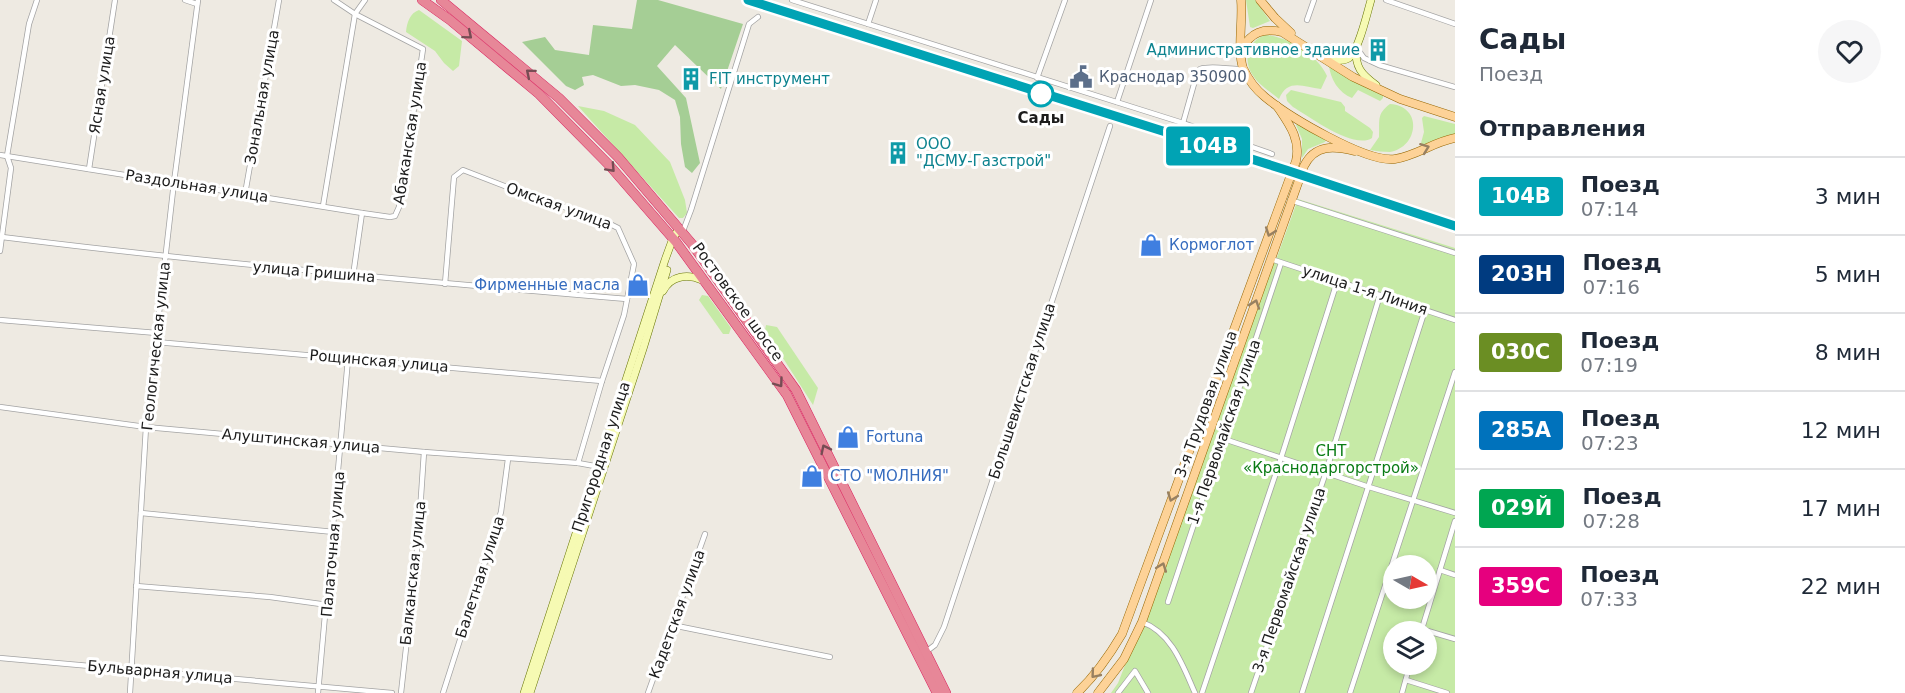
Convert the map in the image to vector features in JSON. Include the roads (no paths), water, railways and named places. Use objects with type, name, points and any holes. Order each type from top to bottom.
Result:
[{"type":"highway","name":"Ростовское шоссе","points":[[422,0],[450,20],[539,94],[610,166],[675,240],[787,395],[922,654],[946,693]]},
{"type":"highway","name":"Ростовское шоссе","points":[[441,0],[559,99],[618,157],[682,229],[796,390],[922,654],[934,692]]},
{"type":"main road","points":[[1240,0],[1242,15],[1240,53],[1244,69],[1254,87],[1277,106],[1355,151],[1379,159],[1396,159],[1455,138]]},
{"type":"main road","points":[[1260,0],[1275,18],[1308,47]]},
{"type":"main road","points":[[1240,53],[1252,34],[1266,30],[1282,32],[1353,77],[1400,99],[1455,117]]},
{"type":"main road","name":"3-я Трудовая улица","points":[[1077,693],[1099,669],[1122,634],[1296,161],[1299,148],[1297,139],[1277,106]]},
{"type":"main road","name":"1-я Первомайская улица","points":[[1276,261],[1304,166],[1311,155],[1326,147],[1355,151]]},
{"type":"main road","name":"3-я Трудовая улица","points":[[1142,622],[1276,261]]},
{"type":"main road","points":[[1098,693],[1124,659],[1142,622]]},
{"type":"street","points":[[0,251],[11,168],[7,156],[29,24],[37,0]]},
{"type":"street","name":"Ясная улица","points":[[89,169],[115,0]]},
{"type":"street","points":[[185,0],[198,2]]},
{"type":"street","name":"Зональная улица","points":[[245,194],[279,0]]},
{"type":"street","points":[[334,0],[355,14]]},
{"type":"street","points":[[323,206],[355,14],[365,0]]},
{"type":"street","points":[[792,0],[1183,123],[1272,154]]},
{"type":"street","points":[[868,24],[876,0]]},
{"type":"street","points":[[1037,78],[1065,0]]},
{"type":"street","points":[[1117,102],[1151,0]]},
{"type":"street","points":[[1307,20],[1314,0]]},
{"type":"street","points":[[1325,59],[1348,59],[1356,46],[1371,0]]},
{"type":"street","points":[[1386,0],[1455,24]]},
{"type":"street","name":"Геологическая улица","points":[[129,693],[146,427],[174,182],[198,2]]},
{"type":"street","name":"Абаканская улица","points":[[355,14],[423,49],[399,207],[395,216]]},
{"type":"street","name":"Пригородная улица","points":[[524,693],[675,240],[691,210],[749,24],[758,17]]},
{"type":"street","points":[[1356,46],[1364,58],[1379,65],[1455,87]]},
{"type":"street","points":[[1356,46],[1355,59],[1361,74],[1385,92]]},
{"type":"street","points":[[1183,123],[1200,69],[1207,67],[1244,69]]},
{"type":"street","name":"Большевистская улица","points":[[922,654],[935,645],[944,627],[1110,126]]},
{"type":"street","name":"Раздольная улица","points":[[0,155],[362,213],[395,216]]},
{"type":"street","name":"Омская улица","points":[[445,284],[454,177],[463,170],[533,197],[598,218],[618,228],[634,264]]},
{"type":"street","points":[[1294,201],[1455,253]]},
{"type":"street","points":[[353,276],[362,213]]},
{"type":"street","name":"улица Гришина","points":[[2,237],[353,276],[627,299]]},
{"type":"street","name":"Пригородная улица","points":[[530,693],[600,467],[657,304],[675,240]]},
{"type":"street","name":"улица 1-я Линия","points":[[1276,261],[1455,320]]},
{"type":"street","name":"1-я Первомайская улица","points":[[1168,602],[1276,261]]},
{"type":"street","name":"Пригородная улица","points":[[578,463],[624,315],[634,264]]},
{"type":"street","points":[[657,304],[666,284],[671,280],[686,276],[704,281]]},
{"type":"street","points":[[1202,693],[1337,282]]},
{"type":"street","name":"3-я Первомайская улица","points":[[1251,693],[1326,472],[1380,295]]},
{"type":"street","points":[[1302,693],[1425,310]]},
{"type":"street","points":[[0,320],[157,333]]},
{"type":"street","name":"Рощинская улица","points":[[156,342],[602,381]]},
{"type":"street","name":"Палаточная улица","points":[[318,693],[328,605],[348,359]]},
{"type":"street","points":[[1350,693],[1455,372]]},
{"type":"street","name":"Алуштинская улица","points":[[0,407],[146,427],[508,459],[578,463],[600,467]]},
{"type":"street","points":[[1221,438],[1455,513]]},
{"type":"street","name":"Балканская улица","points":[[401,693],[418,541],[424,452]]},
{"type":"street","name":"Балетная улица","points":[[442,693],[501,512],[508,459]]},
{"type":"street","points":[[141,513],[334,532]]},
{"type":"street","points":[[1424,621],[1455,521]]},
{"type":"street","name":"Кадетская улица","points":[[648,693],[705,534]]},
{"type":"street","points":[[1440,570],[1455,575]]},
{"type":"street","points":[[136,586],[270,597],[328,605]]},
{"type":"street","points":[[1142,622],[1162,633],[1177,655],[1195,693]]},
{"type":"street","points":[[672,625],[830,657]]},
{"type":"street","points":[[1437,635],[1455,639]]},
{"type":"street","name":"Бульварная улица","points":[[0,658],[392,693]]},
{"type":"street","points":[[1118,693],[1133,672],[1137,672],[1148,693]]},
{"type":"street","points":[[1402,693],[1407,675]]},
{"type":"street","points":[[1406,680],[1447,693]]},
{"type":"railway","points":[[748,0],[1286,170],[1455,226]]},
{"type":"train","name":"104В","points":[[748,0],[1286,170],[1455,226]]},
{"type":"place","name":"Административное здание","points":[[1378,50]]},
{"type":"place","name":"Краснодар 350900","points":[[1081,77]]},
{"type":"place","name":"FIT инструмент","points":[[691,79]]},
{"type":"place","name":"Сады","points":[[1041,94]]},
{"type":"place","name":"ООО \"ДСМУ-Газстрой\"","points":[[898,153]]},
{"type":"place","name":"Кормоглот","points":[[1151,245]]},
{"type":"place","name":"Фирменные масла","points":[[638,285]]},
{"type":"place","name":"Fortuna","points":[[848,437]]},
{"type":"place","name":"СТО \"МОЛНИЯ\"","points":[[812,476]]},
{"type":"park label","name":"СНТ «Краснодаргорстрой»","points":[[1331,460]]}]
